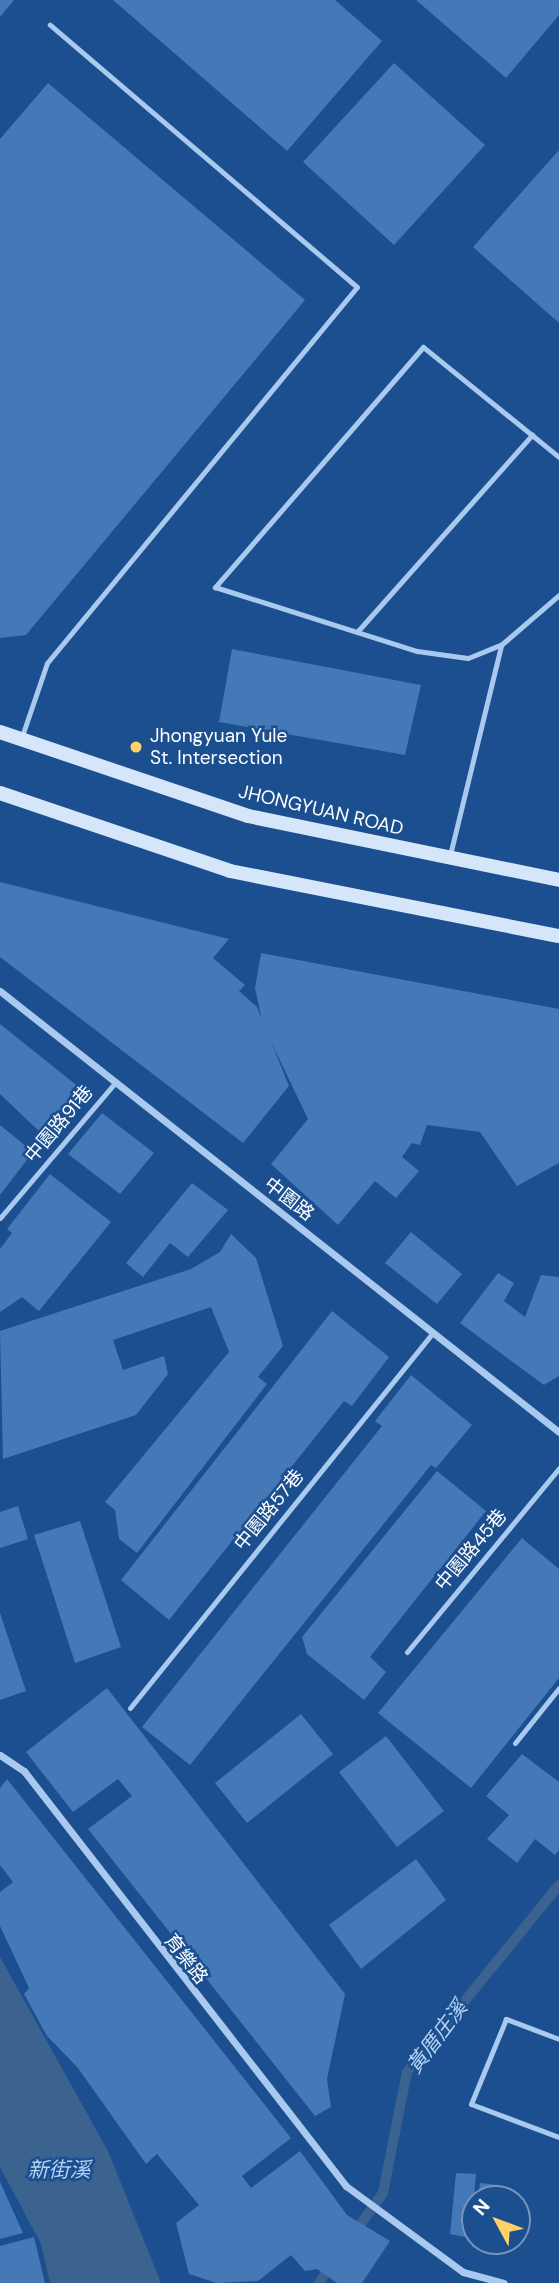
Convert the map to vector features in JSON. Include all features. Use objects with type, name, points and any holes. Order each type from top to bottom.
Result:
[{"type":"main road","name":"JHONGYUAN ROAD","points":[[0,732],[248,816],[559,880]]},
{"type":"main road","points":[[0,793],[230,871],[559,936]]},
{"type":"street","name":"中園路","points":[[0,991],[559,1432]]},
{"type":"street","name":"育樂路","points":[[0,1755],[24,1771],[346,2186],[463,2272],[505,2283]]},
{"type":"lane","points":[[21,739],[47,663],[357,287],[50,25]]},
{"type":"lane","points":[[559,457],[424,347],[215,587],[417,651],[468,658],[502,645],[559,595]]},
{"type":"lane","points":[[357,632],[532,435]]},
{"type":"lane","points":[[450,858],[502,645]]},
{"type":"lane","name":"中園路91巷","points":[[0,1218],[115,1083]]},
{"type":"lane","name":"中園路57巷","points":[[130,1708],[433,1333]]},
{"type":"lane","name":"中園路45巷","points":[[407,1652],[559,1468]]},
{"type":"lane","points":[[515,1743],[559,1688]]},
{"type":"lane","points":[[559,2039],[506,2019],[471,2104],[559,2137]]},
{"type":"water","name":"新街溪","points":[[0,1957],[108,2151],[161,2283],[50,2283],[41,2244],[0,2167]]},
{"type":"building","points":[[0,0],[14,0],[0,17]]},
{"type":"building","points":[[113,0],[335,0],[382,41],[287,151]]},
{"type":"building","points":[[416,0],[559,0],[559,15],[506,78]]},
{"type":"building","points":[[394,63],[485,145],[394,245],[303,162]]},
{"type":"building","points":[[48,83],[305,300],[26,635],[0,638],[0,139]]},
{"type":"building","points":[[559,150],[559,323],[473,247]]},
{"type":"building","points":[[232,649],[421,685],[405,755],[219,722]]},
{"type":"building","points":[[0,882],[229,939],[213,958],[245,985],[239,991],[257,1007],[289,1086],[243,1143],[0,957]]},
{"type":"building","points":[[261,953],[559,1009],[559,1163],[517,1186],[480,1132],[427,1125],[420,1145],[412,1143],[402,1157],[419,1171],[396,1198],[375,1181],[338,1225],[271,1164],[308,1119],[263,1025],[255,988]]},
{"type":"building","points":[[0,1024],[80,1088],[41,1133],[0,1094]]},
{"type":"building","points":[[102,1113],[154,1153],[120,1194],[68,1154]]},
{"type":"building","points":[[0,1125],[33,1152],[0,1195]]},
{"type":"building","points":[[50,1174],[111,1222],[39,1311],[22,1297],[0,1312],[0,1249],[12,1233],[7,1229]]},
{"type":"building","points":[[192,1183],[228,1210],[188,1257],[170,1243],[143,1277],[126,1263]]},
{"type":"building","points":[[411,1232],[462,1274],[437,1304],[385,1263]]},
{"type":"building","points":[[231,1234],[256,1258],[283,1346],[258,1377],[267,1384],[137,1553],[119,1539],[115,1510],[105,1502],[229,1352],[211,1307],[113,1340],[123,1370],[164,1356],[168,1374],[136,1415],[3,1459],[0,1331],[191,1269],[220,1252]]},
{"type":"building","points":[[498,1273],[514,1283],[504,1301],[525,1317],[541,1275],[559,1277],[559,1376],[544,1385],[460,1323]]},
{"type":"building","points":[[332,1311],[389,1357],[352,1406],[344,1401],[169,1620],[121,1580]]},
{"type":"building","points":[[411,1375],[472,1425],[436,1468],[431,1465],[190,1765],[142,1727],[382,1426],[375,1421]]},
{"type":"building","points":[[437,1471],[486,1511],[370,1657],[386,1672],[364,1700],[307,1654],[302,1637]]},
{"type":"building","points":[[18,1506],[28,1539],[0,1548],[0,1512]]},
{"type":"building","points":[[80,1521],[121,1647],[75,1663],[34,1535]]},
{"type":"building","points":[[522,1538],[559,1569],[559,1678],[471,1788],[378,1713]]},
{"type":"building","points":[[0,1613],[26,1691],[0,1700]]},
{"type":"building","points":[[107,1688],[345,1994],[327,2079],[331,2107],[315,2116],[88,1829],[132,1796],[118,1779],[73,1812],[26,1752]]},
{"type":"building","points":[[301,1714],[333,1754],[247,1823],[215,1783]]},
{"type":"building","points":[[386,1736],[444,1811],[397,1847],[339,1772]]},
{"type":"building","points":[[522,1754],[559,1782],[559,1850],[555,1855],[535,1839],[517,1863],[487,1839],[509,1815],[486,1796]]},
{"type":"building","points":[[7,1779],[291,2138],[242,2176],[251,2188],[300,2151],[347,2215],[390,2241],[362,2283],[337,2283],[317,2269],[305,2271],[291,2255],[258,2281],[217,2283],[189,2274],[176,2223],[199,2205],[157,2154],[146,2164],[78,2068],[47,2036],[24,1994],[29,1988],[0,1926],[0,1892],[13,1882],[0,1865],[0,1788]]},
{"type":"building","points":[[416,1859],[446,1900],[361,1969],[329,1925]]},
{"type":"building","points":[[456,2173],[476,2174],[475,2185],[461,2185],[461,2236],[450,2234]]},
{"type":"building","points":[[0,2182],[23,2233],[0,2239]]},
{"type":"building","points":[[34,2237],[45,2283],[0,2283],[0,2246]]},
{"type":"waterway","name":"黃厝庄溪","points":[[355,2232],[383,2193],[407,2072],[559,1885]]},
{"type":"waterway","name":"黃厝庄溪","points":[[319,2283],[332,2264]]},
{"type":"place","name":"Jhongyuan Yule St. Intersection","points":[[136,747]]}]
